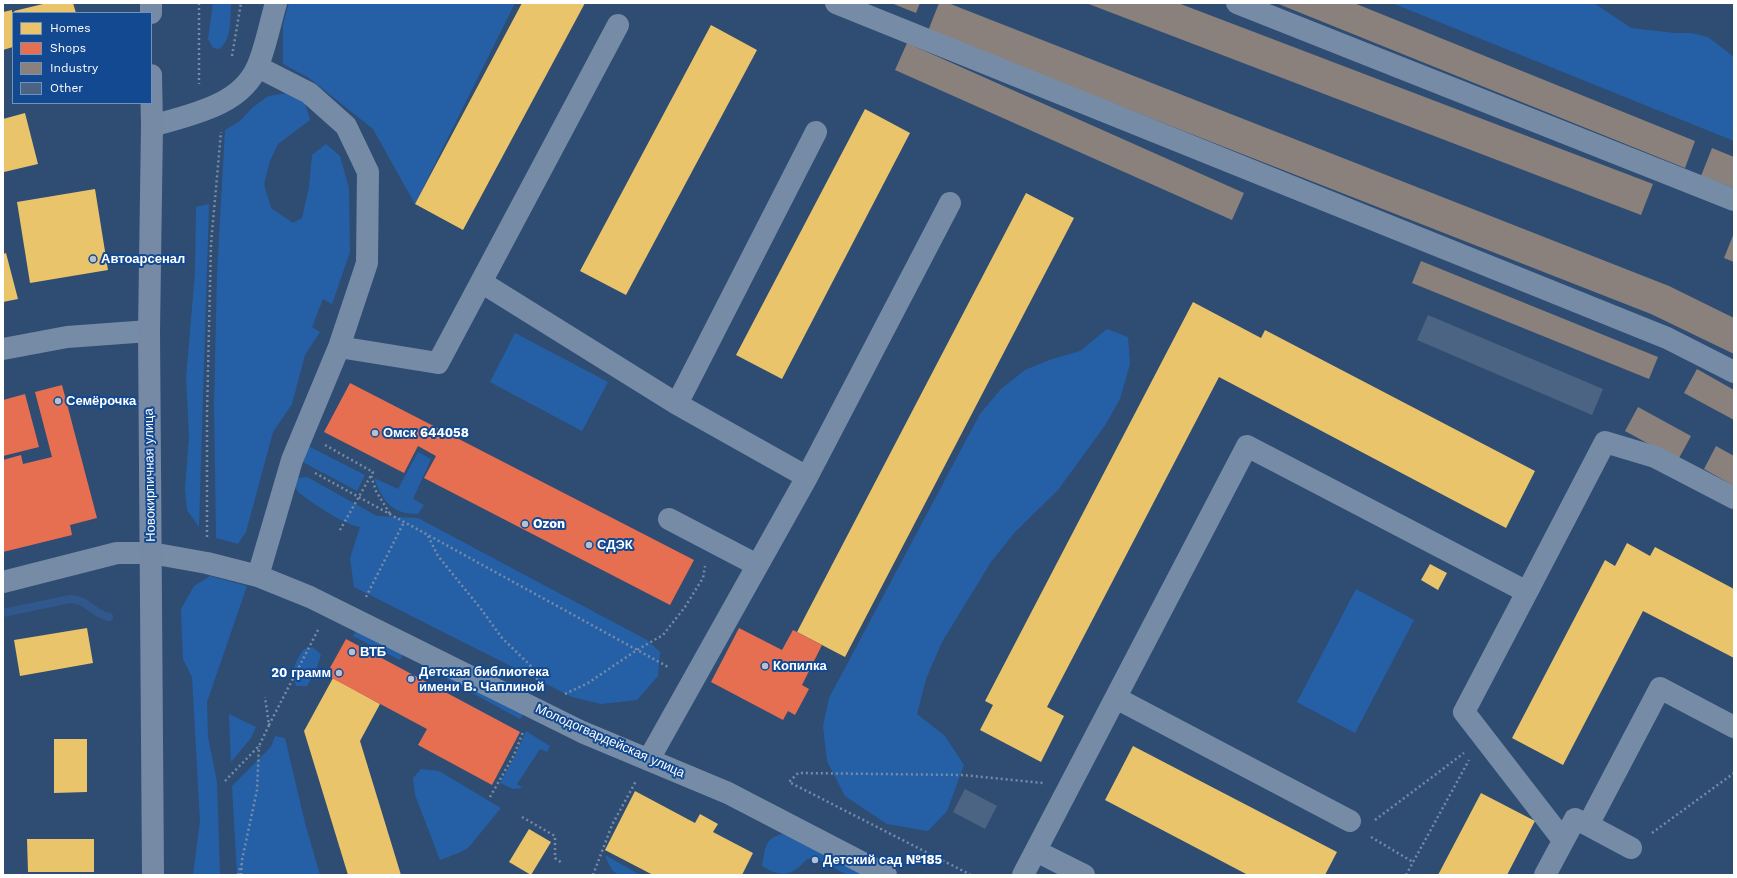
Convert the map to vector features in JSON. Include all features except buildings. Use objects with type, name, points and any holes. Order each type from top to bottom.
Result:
[{"type":"main road","name":"Новокирпичная улица","points":[[152,104],[149,331],[153,875]]},
{"type":"street","points":[[152,126],[199,112],[223,102],[244,86],[258,66],[276,3]]},
{"type":"street","points":[[836,3],[1667,338],[1734,372]]},
{"type":"street","points":[[1237,3],[1734,200]]},
{"type":"street","points":[[339,347],[438,363],[618,26]]},
{"type":"street","points":[[258,66],[309,93],[346,126],[368,172],[367,263],[339,347],[292,460],[258,576]]},
{"type":"street","points":[[677,404],[816,132]]},
{"type":"street","points":[[649,759],[807,477],[950,203]]},
{"type":"street","points":[[481,282],[677,404],[807,477]]},
{"type":"street","points":[[3,349],[67,337],[149,331]]},
{"type":"street","points":[[1564,840],[1481,738],[1464,712],[1605,442],[1655,457],[1734,498]]},
{"type":"street","points":[[1023,875],[1247,446],[1527,592]]},
{"type":"street","points":[[678,524],[757,565]]},
{"type":"street","name":"Молодогвардейская улица","points":[[3,582],[117,553],[151,553],[207,563],[258,576],[310,597],[582,732],[649,759],[728,794],[886,875]]},
{"type":"street","points":[[1588,825],[1660,688],[1734,727]]},
{"type":"street","points":[[1116,698],[1355,826]]},
{"type":"street","points":[[1545,875],[1575,819],[1631,848]]},
{"type":"street","points":[[1036,851],[1084,875]]},
{"type":"path","points":[[199,3],[199,112]]},
{"type":"path","points":[[232,56],[241,3]]},
{"type":"path","points":[[207,563],[207,413],[211,244],[223,102]]},
{"type":"path","points":[[303,434],[373,472],[371,475],[376,491],[390,514]]},
{"type":"path","points":[[292,460],[693,680]]},
{"type":"path","points":[[340,530],[371,475]]},
{"type":"path","points":[[364,601],[404,522]]},
{"type":"path","points":[[533,708],[588,683],[637,650],[663,636],[685,607],[703,578],[706,561],[678,524]]},
{"type":"path","points":[[427,535],[438,556],[481,609],[502,638],[530,665],[541,687],[514,755],[490,797]]},
{"type":"path","points":[[225,781],[259,746],[321,623]]},
{"type":"path","points":[[265,697],[268,726]]},
{"type":"path","points":[[1413,862],[1355,826],[1481,738]]},
{"type":"path","points":[[1406,875],[1481,738]]},
{"type":"path","points":[[238,875],[257,790],[259,746]]},
{"type":"path","points":[[593,875],[612,825],[649,759]]},
{"type":"path","points":[[971,875],[790,782],[798,773],[964,775],[1070,786]]},
{"type":"path","points":[[1631,848],[1734,773]]},
{"type":"path","points":[[522,817],[555,836],[555,858],[562,863]]},
{"type":"path","points":[[242,860],[242,875]]},
{"type":"shaded area","points":[[213,3],[231,3],[227,39],[220,49],[213,48],[208,39]]},
{"type":"shaded area","points":[[289,3],[515,3],[415,204],[373,129],[309,78],[283,64],[283,24]]},
{"type":"shaded area","points":[[1392,3],[1594,3],[1631,28],[1675,33],[1691,33],[1708,37],[1734,57],[1734,141]]},
{"type":"shaded area","points":[[288,93],[305,103],[310,120],[278,144],[270,161],[264,184],[271,208],[293,223],[302,218],[309,187],[312,155],[326,144],[340,156],[349,188],[350,252],[332,304],[323,299],[312,327],[320,332],[305,355],[292,404],[273,432],[246,532],[238,544],[216,538],[214,405],[217,273],[225,130],[240,121],[252,108],[268,96]]},
{"type":"shaded area","points":[[209,204],[199,527],[187,510],[185,489],[189,436],[186,378],[195,273],[196,207]]},
{"type":"shaded area","points":[[1107,329],[1128,337],[1130,364],[1120,399],[1106,424],[1058,490],[1015,532],[991,562],[942,642],[926,679],[917,714],[945,736],[964,765],[947,811],[928,831],[887,824],[845,796],[827,761],[823,726],[829,698],[980,414],[1001,389],[1025,370],[1052,359],[1080,351]]},
{"type":"shaded area","points":[[515,333],[608,382],[582,431],[490,382]]},
{"type":"shaded area","points":[[308,446],[365,475],[357,491],[303,462]]},
{"type":"shaded area","points":[[418,452],[431,459],[413,499],[424,505],[418,514],[401,512],[385,500],[374,478],[398,489]]},
{"type":"shaded area","points":[[307,477],[377,516],[418,518],[647,640],[660,652],[658,676],[637,700],[601,704],[572,697],[354,587],[350,558],[360,527],[337,518],[298,492],[295,487],[298,478]]},
{"type":"shaded area","points":[[210,576],[247,586],[207,702],[208,737],[217,782],[220,875],[193,875],[200,821],[192,677],[183,659],[181,609],[194,586]]},
{"type":"shaded area","points":[[1356,589],[1414,620],[1355,733],[1297,702]]},
{"type":"shaded area","points":[[357,629],[404,652],[400,660],[353,636]]},
{"type":"shaded area","points":[[313,647],[321,655],[316,670],[307,686],[296,686],[294,671],[296,662],[304,649]]},
{"type":"shaded area","points":[[424,660],[523,714],[520,719],[421,665]]},
{"type":"shaded area","points":[[229,714],[256,727],[251,738],[231,762]]},
{"type":"shaded area","points":[[526,731],[550,746],[547,752],[540,749],[517,784],[523,788],[513,789],[500,783],[515,756]]},
{"type":"shaded area","points":[[275,736],[285,738],[305,823],[320,875],[237,875],[232,786],[271,747]]},
{"type":"shaded area","points":[[421,769],[439,771],[501,808],[468,848],[440,860],[415,795],[413,778]]},
{"type":"shaded area","points":[[790,832],[874,875],[847,875],[816,858],[807,859],[796,869],[786,874],[769,870],[762,866],[768,842],[776,836]]},
{"type":"shaded area","points":[[605,855],[640,875],[617,874],[611,868]]},
{"type":"waterway","points":[[3,613],[70,599],[81,601],[103,615],[109,617]]},
{"type":"place","name":"Автоарсенал","points":[[93,259]]},
{"type":"place","name":"Семёрочка","points":[[58,401]]},
{"type":"place","name":"Омск 644058","points":[[375,433]]},
{"type":"place","name":"Ozon","points":[[525,524]]},
{"type":"place","name":"СДЭК","points":[[589,545]]},
{"type":"place","name":"ВТБ","points":[[352,652]]},
{"type":"place","name":"Копилка","points":[[765,666]]},
{"type":"place","name":"20 грамм","points":[[339,673]]},
{"type":"place","name":"Детская библиотека имени В. Чаплиной","points":[[411,679]]},
{"type":"place","name":"Детский сад №185","points":[[815,860]]}]
